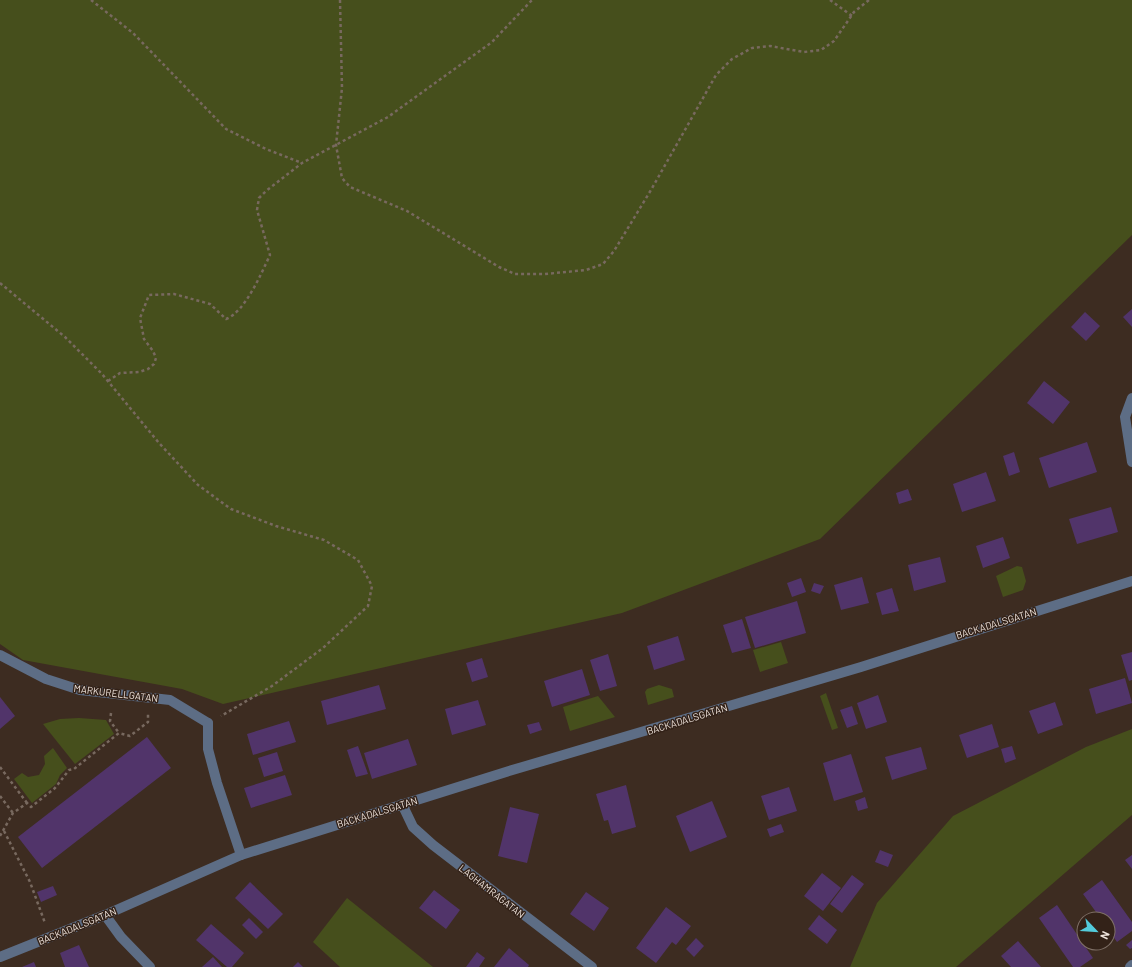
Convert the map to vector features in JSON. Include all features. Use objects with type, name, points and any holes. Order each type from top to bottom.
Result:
[{"type":"street","points":[[1132,398],[1125,417],[1132,462]]},
{"type":"street","name":"BACKADALSGATAN","points":[[0,956],[105,915],[241,855],[402,804],[861,667],[1132,581]]},
{"type":"street","name":"MARKURELLGATAN","points":[[0,655],[46,679],[80,690],[170,700],[208,723]]},
{"type":"street","points":[[208,723],[208,749],[215,776],[241,855]]},
{"type":"street","name":"LAGHAMRAGATAN","points":[[402,804],[413,827],[433,845],[592,967]]},
{"type":"street","points":[[105,915],[121,937],[150,967]]},
{"type":"path","points":[[91,0],[133,33],[226,130],[266,149],[302,163]]},
{"type":"path","points":[[340,0],[342,88],[336,145],[342,178],[350,187],[407,211],[499,267],[515,274],[545,274],[586,270],[603,264],[614,251],[651,190],[716,75],[732,59],[752,48],[770,46],[804,52],[821,50],[834,41],[852,16],[869,0]]},
{"type":"path","points":[[108,381],[120,373],[139,372],[148,369],[154,364],[156,358],[153,351],[144,339],[140,318],[149,295],[174,294],[210,304],[226,320],[233,317],[257,283],[270,255],[257,210],[259,198],[302,163],[388,117],[492,42],[532,0]]},
{"type":"path","points":[[830,0],[852,16]]},
{"type":"path","points":[[0,284],[65,337],[108,381],[159,443],[198,485],[231,509],[276,526],[324,540],[358,560],[372,586],[368,606],[322,648],[272,686],[208,723]]},
{"type":"path","points":[[111,713],[110,721],[119,733],[130,736],[148,722],[148,714]]},
{"type":"path","points":[[0,767],[31,807],[55,788],[61,778],[69,770],[74,769],[119,733]]},
{"type":"path","points":[[0,796],[12,813]]},
{"type":"path","points":[[0,836],[12,813],[27,803]]},
{"type":"path","points":[[3,830],[30,882],[50,936]]},
{"type":"green space","points":[[0,0],[1132,0],[1132,235],[820,539],[622,613],[223,704],[182,689],[23,660],[0,644]]},
{"type":"green space","points":[[1017,566],[1022,567],[1026,581],[1023,590],[1003,597],[996,576]]},
{"type":"green space","points":[[781,642],[788,663],[760,672],[753,650]]},
{"type":"green space","points":[[659,685],[672,689],[674,697],[648,705],[645,692],[647,689]]},
{"type":"green space","points":[[826,693],[838,728],[832,730],[820,696]]},
{"type":"green space","points":[[598,696],[615,717],[570,731],[563,707]]},
{"type":"green space","points":[[79,718],[106,720],[114,734],[75,764],[43,724],[60,719]]},
{"type":"green space","points":[[1132,729],[1132,815],[956,967],[850,967],[877,903],[953,816],[1086,747]]},
{"type":"green space","points":[[53,748],[67,768],[60,775],[56,784],[32,803],[14,779],[22,773],[28,777],[39,775],[45,764],[44,756]]},
{"type":"green space","points":[[347,898],[433,967],[340,967],[313,942]]},
{"type":"building","points":[[1132,309],[1132,327],[1123,317]]},
{"type":"building","points":[[1085,312],[1100,326],[1086,341],[1071,327]]},
{"type":"building","points":[[1044,381],[1070,402],[1053,424],[1027,403]]},
{"type":"building","points":[[1087,442],[1097,472],[1049,488],[1039,458]]},
{"type":"building","points":[[1014,452],[1020,472],[1009,476],[1003,456]]},
{"type":"building","points":[[986,472],[996,501],[962,512],[953,484]]},
{"type":"building","points":[[908,489],[912,500],[899,504],[896,493]]},
{"type":"building","points":[[1111,507],[1118,532],[1077,544],[1069,519]]},
{"type":"building","points":[[1003,537],[1010,558],[983,568],[976,546]]},
{"type":"building","points":[[940,557],[946,582],[914,591],[908,565]]},
{"type":"building","points":[[862,577],[869,603],[841,610],[834,585]]},
{"type":"building","points":[[801,578],[806,592],[792,597],[787,583]]},
{"type":"building","points":[[814,583],[824,586],[820,594],[811,591]]},
{"type":"building","points":[[892,588],[899,611],[882,615],[876,593]]},
{"type":"building","points":[[797,601],[806,633],[755,648],[745,617]]},
{"type":"building","points":[[742,619],[751,648],[732,653],[723,625]]},
{"type":"building","points":[[678,636],[685,660],[654,670],[647,646]]},
{"type":"building","points":[[1132,652],[1132,680],[1129,681],[1121,655]]},
{"type":"building","points":[[608,654],[617,686],[600,691],[590,660]]},
{"type":"building","points":[[482,658],[488,677],[472,682],[466,663]]},
{"type":"building","points":[[582,669],[590,695],[552,707],[544,681]]},
{"type":"building","points":[[1125,678],[1132,703],[1096,714],[1089,689]]},
{"type":"building","points":[[379,685],[386,709],[327,725],[321,701]]},
{"type":"building","points":[[878,695],[887,722],[866,729],[857,703]]},
{"type":"building","points":[[0,697],[15,716],[0,729]]},
{"type":"building","points":[[478,700],[486,725],[452,735],[445,709]]},
{"type":"building","points":[[1055,702],[1063,725],[1038,734],[1029,711]]},
{"type":"building","points":[[852,706],[858,724],[847,728],[840,710]]},
{"type":"building","points":[[289,721],[296,742],[253,755],[247,734]]},
{"type":"building","points":[[539,722],[542,730],[530,734],[527,725]]},
{"type":"building","points":[[992,724],[999,747],[967,758],[959,735]]},
{"type":"building","points":[[147,737],[171,768],[42,868],[18,837]]},
{"type":"building","points":[[408,739],[417,765],[372,779],[364,753]]},
{"type":"building","points":[[358,746],[368,774],[356,777],[347,750]]},
{"type":"building","points":[[1012,746],[1016,759],[1005,763],[1001,749]]},
{"type":"building","points":[[921,747],[927,769],[892,780],[885,757]]},
{"type":"building","points":[[277,752],[283,771],[264,777],[258,758]]},
{"type":"building","points":[[851,754],[863,792],[834,801],[823,763]]},
{"type":"building","points":[[285,775],[292,795],[251,808],[244,788]]},
{"type":"building","points":[[626,785],[636,827],[612,834],[608,820],[604,821],[596,794]]},
{"type":"building","points":[[789,787],[797,811],[769,820],[761,796]]},
{"type":"building","points":[[865,797],[868,808],[858,811],[855,801]]},
{"type":"building","points":[[712,801],[727,837],[690,852],[676,816]]},
{"type":"building","points":[[510,807],[539,814],[527,863],[498,856]]},
{"type":"building","points":[[781,824],[784,832],[770,837],[767,829]]},
{"type":"building","points":[[880,850],[893,855],[888,867],[875,862]]},
{"type":"building","points":[[1132,855],[1132,869],[1125,860]]},
{"type":"building","points":[[822,873],[841,888],[823,911],[804,896]]},
{"type":"building","points":[[852,875],[864,884],[842,913],[830,904]]},
{"type":"building","points":[[1102,880],[1132,922],[1132,931],[1117,942],[1116,911],[1095,911],[1083,894]]},
{"type":"building","points":[[250,882],[283,914],[268,929],[235,898]]},
{"type":"building","points":[[53,886],[57,895],[41,902],[37,892]]},
{"type":"building","points":[[434,890],[460,910],[446,929],[419,908]]},
{"type":"building","points":[[586,892],[609,908],[594,931],[570,914]]},
{"type":"building","points":[[1057,905],[1076,933],[1076,951],[1088,951],[1093,958],[1080,967],[1073,967],[1039,918]]},
{"type":"building","points":[[666,907],[691,926],[676,945],[672,942],[656,963],[636,948]]},
{"type":"building","points":[[819,915],[837,930],[827,944],[808,929]]},
{"type":"building","points":[[249,918],[263,932],[256,939],[242,925]]},
{"type":"building","points":[[211,924],[244,953],[232,967],[227,967],[196,940]]},
{"type":"building","points":[[696,938],[704,946],[694,957],[686,949]]},
{"type":"building","points":[[1132,940],[1132,948],[1130,949],[1126,945]]},
{"type":"building","points":[[1018,941],[1041,967],[1011,967],[1001,956]]},
{"type":"building","points":[[79,945],[89,967],[65,967],[60,953]]},
{"type":"building","points":[[509,948],[529,965],[528,967],[494,967]]},
{"type":"building","points":[[477,952],[485,958],[479,967],[466,967]]},
{"type":"building","points":[[213,957],[222,967],[202,967]]},
{"type":"building","points":[[34,962],[36,967],[22,967]]},
{"type":"building","points":[[298,962],[303,967],[293,967]]}]
